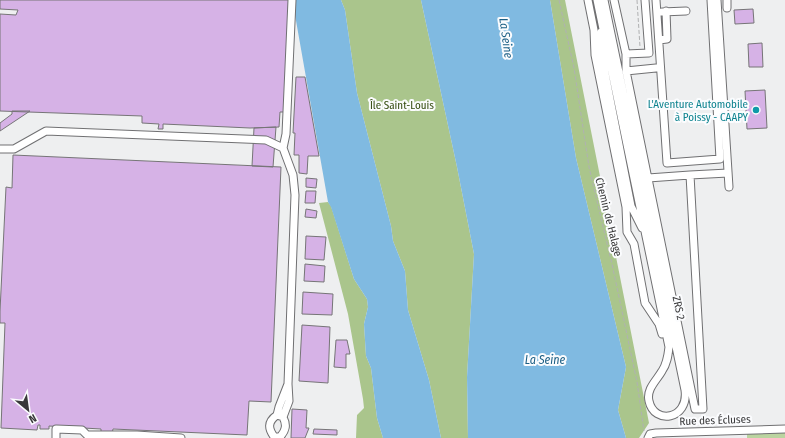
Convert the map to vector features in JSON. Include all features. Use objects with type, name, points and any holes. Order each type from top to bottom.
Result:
[{"type":"street","points":[[280,416],[286,423],[284,435],[275,438],[270,432],[269,426],[271,419],[280,416],[289,401],[288,384],[295,195],[293,175],[282,148],[286,134],[292,0]]},
{"type":"street","points":[[588,0],[594,30],[595,55],[626,207],[627,232],[634,244],[646,303],[659,324],[664,338],[665,351],[661,364],[662,371]]},
{"type":"street","name":"ZRS 2","points":[[597,0],[669,347],[667,361],[649,393],[649,401],[656,413],[672,416],[684,406],[685,390],[604,0]]},
{"type":"street","points":[[614,0],[626,54],[626,70],[693,403],[695,409],[703,409],[690,175]]},
{"type":"street","points":[[626,54],[649,54],[645,0]]},
{"type":"street","points":[[656,0],[667,163],[720,159],[711,0]]},
{"type":"street","points":[[717,0],[729,187]]},
{"type":"street","points":[[726,0],[727,8]]},
{"type":"street","points":[[659,40],[667,39],[666,11]]},
{"type":"street","points":[[656,12],[686,11]]},
{"type":"street","points":[[626,70],[661,67]]},
{"type":"street","points":[[0,149],[14,149],[46,131],[266,140],[282,148]]},
{"type":"street","points":[[648,178],[728,172]]},
{"type":"street","points":[[56,438],[56,428],[82,430],[87,435],[137,434],[180,438]]},
{"type":"street","name":"Rue des Écluses","points":[[646,436],[656,433],[785,429]]},
{"type":"path","name":"Chemin de Halage","points":[[559,0],[574,68],[589,167],[612,264],[637,382],[646,436]]},
{"type":"path","points":[[637,0],[641,54]]},
{"type":"green space","name":"Île Saint-Louis","points":[[341,0],[421,0],[474,254],[467,377],[468,438],[441,438],[429,380],[408,310],[405,271],[393,241],[391,226],[357,93],[345,10]]},
{"type":"green space","points":[[550,0],[565,0],[649,423],[639,438],[626,438],[618,410],[626,367],[576,158]]},
{"type":"green space","points":[[328,202],[331,206],[354,279],[367,299],[368,307],[364,324],[366,356],[371,368],[377,418],[383,438],[356,438],[357,415],[364,408],[363,399],[348,314],[319,203]]},
{"type":"green space","points":[[747,433],[785,433],[785,438],[747,438]]},
{"type":"water","points":[[296,0],[341,0],[345,10],[357,93],[391,226],[393,241],[405,271],[408,310],[429,380],[441,438],[383,438],[377,418],[371,368],[366,356],[364,324],[368,307],[367,299],[354,279],[331,207],[328,202],[295,15]]},
{"type":"water","name":"La Seine","points":[[421,0],[550,0],[576,158],[626,367],[618,410],[626,438],[468,438],[467,377],[474,254]]},
{"type":"building","points":[[0,0],[290,0],[284,112],[280,112],[279,127],[250,128],[163,124],[163,129],[158,129],[159,124],[142,123],[142,116],[0,111],[0,14],[16,15],[18,10],[0,9]]},
{"type":"building","points":[[753,9],[754,23],[735,24],[734,10]]},
{"type":"building","points":[[762,43],[763,67],[749,67],[748,44]]},
{"type":"building","points":[[296,77],[305,77],[319,156],[308,156],[307,174],[299,173],[299,155],[294,155],[295,133],[293,133]]},
{"type":"building","name":"L'Aventure Automobile à Poissy - CAAPY","points":[[765,90],[767,128],[747,129],[745,91]]},
{"type":"building","points":[[12,111],[30,111],[0,131],[0,123],[12,114]]},
{"type":"building","points":[[276,127],[273,167],[252,166],[254,128]]},
{"type":"building","points":[[13,155],[281,167],[271,402],[249,401],[247,435],[113,429],[112,434],[101,433],[101,429],[49,426],[49,429],[40,429],[40,425],[38,425],[37,430],[1,428],[5,323],[0,323],[0,311],[6,187],[12,188]]},
{"type":"building","points":[[306,178],[317,179],[316,188],[306,187]]},
{"type":"building","points":[[306,191],[316,191],[315,203],[305,203]]},
{"type":"building","points":[[306,209],[317,211],[316,218],[305,217]]},
{"type":"building","points":[[306,236],[326,237],[324,260],[305,259]]},
{"type":"building","points":[[305,264],[325,266],[324,282],[304,281]]},
{"type":"building","points":[[303,292],[333,294],[332,315],[302,314]]},
{"type":"building","points":[[302,325],[330,327],[328,383],[299,381]]},
{"type":"building","points":[[336,340],[347,340],[350,354],[346,354],[346,368],[334,367]]},
{"type":"building","points":[[292,409],[307,410],[306,428],[309,428],[305,438],[291,438]]},
{"type":"building","points":[[314,429],[337,430],[337,435],[313,434]]},
{"type":"place","name":"L'Aventure Automobile à Poissy - CAAPY","points":[[756,110]]}]
